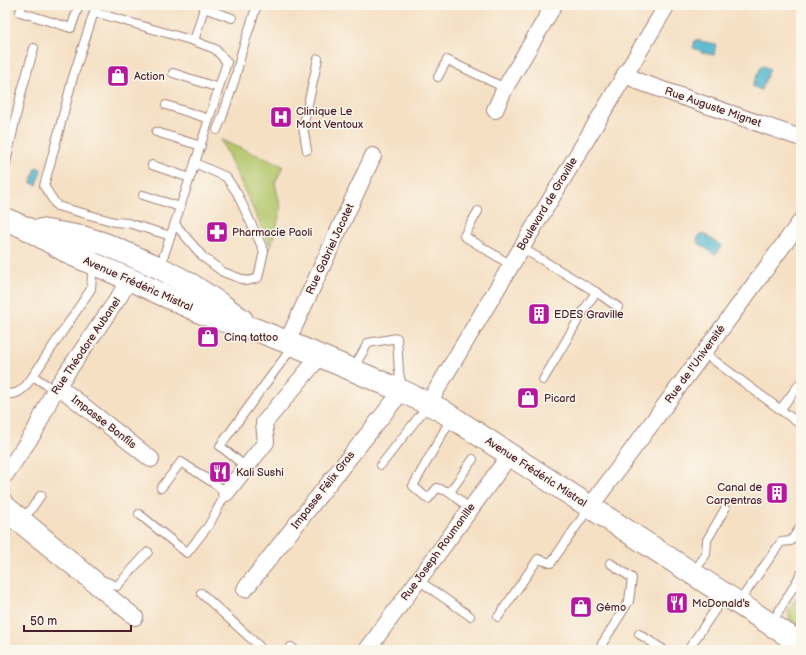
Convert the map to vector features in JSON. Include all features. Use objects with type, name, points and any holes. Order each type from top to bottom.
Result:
[{"type":"main road","name":"Avenue Frédéric Mistral","points":[[5,220],[26,228],[73,255],[94,252],[148,275],[190,284],[224,306],[254,329]]},
{"type":"main road","name":"Avenue Frédéric Mistral","points":[[94,252],[148,275],[205,314],[254,329],[287,342],[402,391],[452,417],[801,644]]},
{"type":"street","points":[[495,110],[505,88],[554,5]]},
{"type":"street","name":"Boulevard de Graville","points":[[428,404],[667,5]]},
{"type":"street","name":"Rue Auguste Mignet","points":[[625,74],[640,82],[801,138]]},
{"type":"street","name":"Rue Gabriel Jacotet","points":[[287,342],[373,156]]},
{"type":"street","name":"Rue de l'Université","points":[[590,508],[801,221]]},
{"type":"street","name":"Rue Théodore Aubanel","points":[[5,475],[35,431],[56,388],[119,297],[148,275]]},
{"type":"street","points":[[226,493],[266,442],[264,423],[320,356]]},
{"type":"street","name":"Impasse Bonfils","points":[[56,388],[151,459]]},
{"type":"street","name":"Impasse Félix Gras","points":[[244,589],[402,391]]},
{"type":"street","name":"Rue Joseph Roumanille","points":[[367,650],[510,455]]},
{"type":"street","points":[[5,513],[135,617]]},
{"type":"lane","points":[[22,5],[20,12],[71,28],[79,5]]},
{"type":"lane","points":[[217,130],[226,108],[257,5]]},
{"type":"lane","points":[[194,41],[204,6],[232,18]]},
{"type":"lane","points":[[148,275],[171,236],[227,62],[215,49],[95,8],[73,77],[44,186],[57,206],[115,222],[128,223],[171,236]]},
{"type":"lane","points":[[5,166],[21,94],[34,48]]},
{"type":"lane","points":[[307,150],[302,127],[318,59]]},
{"type":"lane","points":[[438,77],[447,60],[505,88]]},
{"type":"lane","points":[[173,73],[219,88]]},
{"type":"lane","points":[[166,105],[209,119]]},
{"type":"lane","points":[[156,132],[201,146]]},
{"type":"lane","points":[[175,224],[202,257],[223,272],[247,280],[258,278],[264,251],[236,193],[226,177],[195,163]]},
{"type":"lane","points":[[152,165],[190,178]]},
{"type":"lane","points":[[143,195],[180,207]]},
{"type":"lane","points":[[478,211],[464,236],[511,265]]},
{"type":"lane","points":[[522,248],[596,292],[618,307]]},
{"type":"lane","points":[[5,392],[16,393],[24,388],[91,289],[94,252]]},
{"type":"lane","points":[[543,380],[596,292]]},
{"type":"lane","points":[[353,370],[368,343],[397,338],[399,372],[402,391]]},
{"type":"lane","points":[[246,467],[220,446],[288,353],[287,342]]},
{"type":"lane","points":[[704,353],[801,425]]},
{"type":"lane","points":[[33,376],[48,386],[56,388]]},
{"type":"lane","points":[[780,410],[801,382]]},
{"type":"lane","points":[[381,465],[428,404]]},
{"type":"lane","points":[[452,417],[413,486],[428,499],[437,488],[450,492],[470,509]]},
{"type":"lane","points":[[450,492],[472,459]]},
{"type":"lane","points":[[139,514],[187,553],[209,525],[226,493],[218,486],[181,462],[161,488]]},
{"type":"lane","points":[[24,514],[30,511],[41,495]]},
{"type":"lane","points":[[5,496],[102,580],[117,586],[148,552]]},
{"type":"lane","points":[[498,617],[538,559],[551,563],[590,508]]},
{"type":"lane","points":[[693,574],[706,554],[707,540],[725,509]]},
{"type":"lane","points":[[688,650],[781,542],[791,541],[801,526]]},
{"type":"lane","points":[[600,650],[602,644],[629,601],[632,578],[610,563]]},
{"type":"lane","points":[[771,624],[801,574]]},
{"type":"lane","points":[[418,580],[470,616]]},
{"type":"lane","points":[[201,593],[259,646],[261,650]]},
{"type":"lane","points":[[639,634],[664,650]]},
{"type":"lane","points":[[289,650],[291,647],[295,650]]},
{"type":"green space","points":[[221,140],[283,166],[275,183],[281,209],[271,247]]},
{"type":"green space","points":[[800,592],[801,626],[790,620],[788,611]]},
{"type":"water","points":[[695,40],[716,44],[714,55],[701,52],[693,48]]},
{"type":"water","points":[[762,65],[770,69],[761,90],[752,86]]},
{"type":"water","points":[[36,167],[41,169],[37,185],[31,183]]},
{"type":"water","points":[[701,234],[704,234],[722,246],[715,255],[698,243],[697,239]]},
{"type":"place","name":"Action","points":[[118,76]]},
{"type":"place","name":"Clinique Le Mont Ventoux","points":[[281,117]]},
{"type":"place","name":"Pharmacie Paoli","points":[[217,232]]},
{"type":"place","name":"EDES Graville","points":[[539,314]]},
{"type":"place","name":"Cinq tattoo","points":[[208,337]]},
{"type":"place","name":"Picard","points":[[528,398]]},
{"type":"place","name":"Kali Sushi","points":[[220,472]]},
{"type":"place","name":"Canal de Carpentras","points":[[777,493]]},
{"type":"place","name":"McDonald's","points":[[677,603]]},
{"type":"place","name":"Gémo","points":[[581,607]]}]
